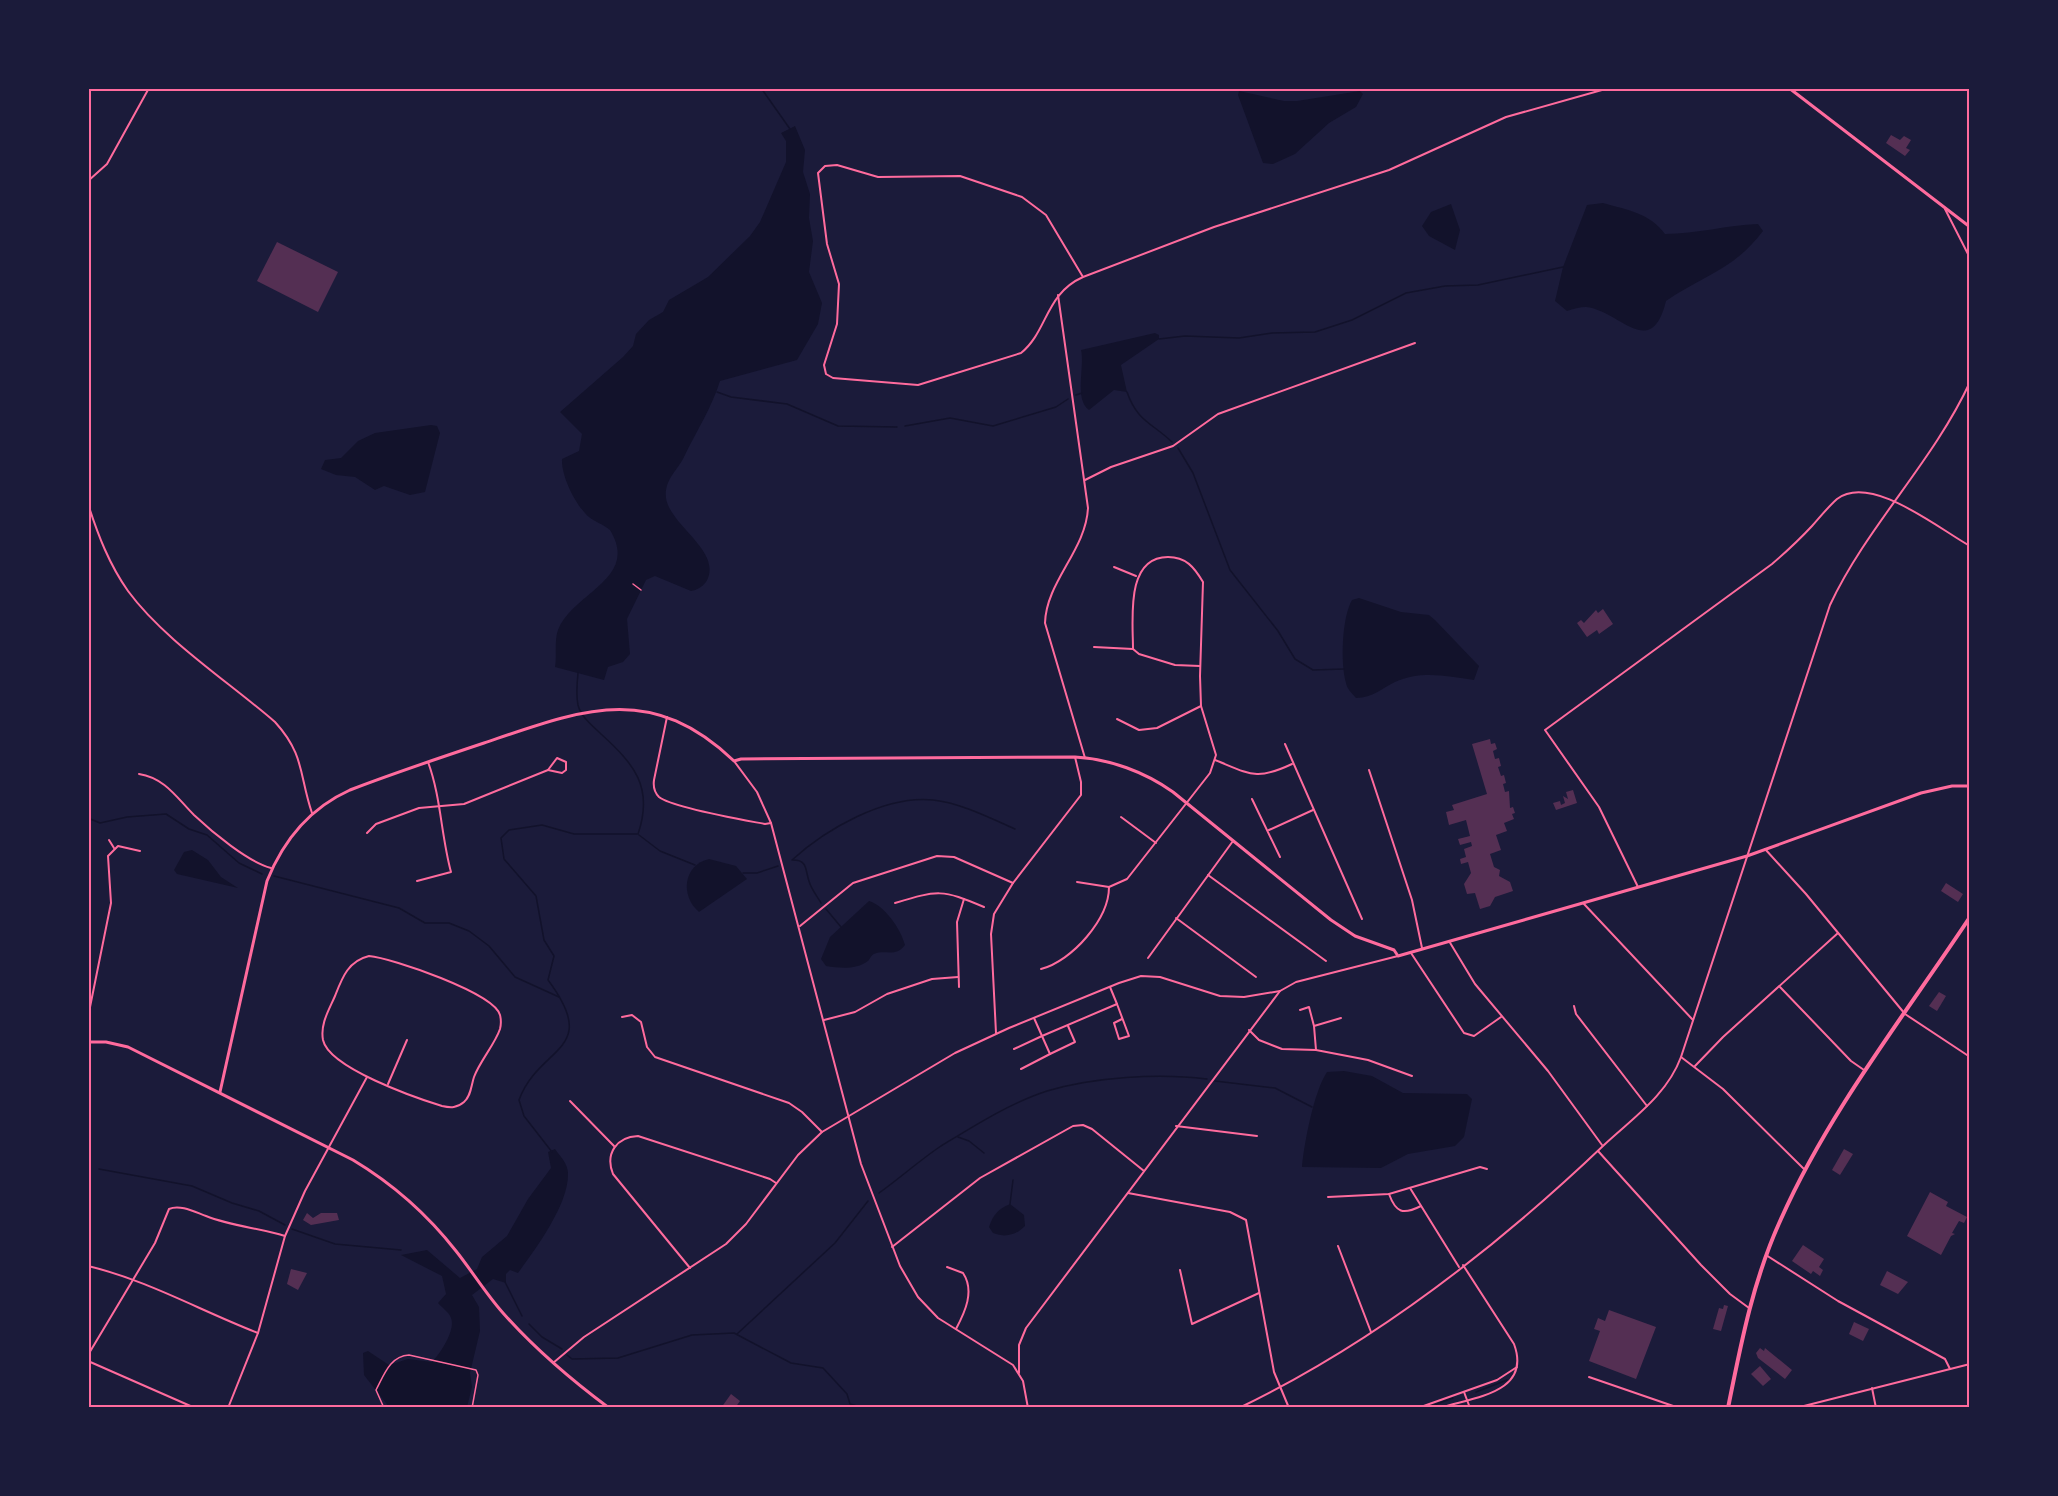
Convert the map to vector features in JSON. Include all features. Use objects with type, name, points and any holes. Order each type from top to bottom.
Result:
[{"type":"main road","points":[[1728,1407],[1749,1308],[1766,1254],[1805,1170],[1866,1072],[1970,917]]},
{"type":"street","points":[[88,182],[107,164],[149,88]]},
{"type":"street","points":[[1083,277],[1046,214],[1031,202],[1008,191],[950,175],[878,177],[832,165],[825,166],[820,171],[818,183],[827,244],[839,284],[836,332],[824,365],[825,371],[830,377],[918,385],[1017,355],[1032,342],[1048,308],[1058,295],[1068,285],[1083,277],[1214,227],[1389,170],[1506,117],[1609,88]]},
{"type":"street","points":[[1792,89],[1970,227]]},
{"type":"street","points":[[1945,209],[1970,258]]},
{"type":"street","points":[[1058,295],[1088,504],[1086,523],[1051,598],[1045,623],[1085,758]]},
{"type":"street","points":[[1085,480],[1178,443],[1218,414],[1415,343]]},
{"type":"street","points":[[1239,1407],[1281,1388],[1371,1332],[1460,1267],[1523,1218],[1647,1106],[1670,1082],[1681,1057],[1830,605],[1845,576],[1948,420],[1970,382]]},
{"type":"street","points":[[1638,887],[1599,807],[1545,730],[1772,564],[1793,546],[1839,498],[1862,491],[1884,496],[1970,546]]},
{"type":"street","points":[[88,504],[112,565],[143,609],[168,633],[275,722],[290,739],[298,754],[312,813]]},
{"type":"street","points":[[1077,882],[1109,886],[1132,874],[1210,773],[1215,760],[1211,731],[1201,706],[1203,582],[1194,567],[1179,557],[1159,557],[1146,565],[1137,576],[1133,649]]},
{"type":"street","points":[[1114,567],[1137,576]]},
{"type":"street","points":[[1094,647],[1133,649],[1139,654],[1175,665],[1200,666]]},
{"type":"street","points":[[1117,719],[1139,730],[1157,728],[1201,706]]},
{"type":"street","points":[[220,1092],[261,902],[272,869],[285,845],[312,813],[342,793],[569,715],[602,709],[637,710],[667,717],[697,732],[735,761],[757,792],[771,823],[861,1164],[892,1247],[918,1297],[938,1318],[1006,1359],[1019,1373]]},
{"type":"street","points":[[667,717],[654,780],[654,790],[658,795],[685,806],[765,824],[771,823]]},
{"type":"street","points":[[1285,744],[1362,919]]},
{"type":"street","points":[[996,1034],[991,927],[996,909],[1013,883],[1081,795],[1081,782],[1075,757]]},
{"type":"street","points":[[735,761],[741,759],[1075,757],[1148,776],[1186,802],[1337,925],[1355,936],[1394,950],[1398,956]]},
{"type":"street","points":[[367,833],[376,824],[424,807],[464,804],[548,770],[557,758],[566,762],[566,770],[562,773],[548,770]]},
{"type":"street","points":[[1215,760],[1251,775],[1270,774],[1292,764]]},
{"type":"street","points":[[417,881],[451,872],[442,838],[439,806],[428,762]]},
{"type":"street","points":[[1369,770],[1412,900],[1422,948]]},
{"type":"street","points":[[139,774],[155,778],[180,796],[194,814],[237,848],[272,869]]},
{"type":"street","points":[[553,1363],[584,1337],[734,1237],[798,1155],[822,1132],[955,1053],[1129,979],[1149,975],[1220,996],[1244,997],[1280,991],[1296,982],[1398,956],[1747,856],[1921,792],[1952,786],[1970,786]]},
{"type":"street","points":[[1252,799],[1280,857]]},
{"type":"street","points":[[1268,830],[1313,810]]},
{"type":"street","points":[[1121,817],[1156,843]]},
{"type":"street","points":[[109,840],[114,848]]},
{"type":"street","points":[[1148,958],[1233,841]]},
{"type":"street","points":[[88,1017],[111,903],[107,859],[114,848],[123,846],[140,851]]},
{"type":"street","points":[[1765,849],[1905,1014],[1970,1057]]},
{"type":"street","points":[[800,926],[853,883],[938,856],[954,857],[1013,883]]},
{"type":"street","points":[[1208,875],[1326,961]]},
{"type":"street","points":[[1041,969],[1065,960],[1092,928],[1107,905],[1109,886]]},
{"type":"street","points":[[895,903],[938,891],[964,898],[984,907]]},
{"type":"street","points":[[959,987],[957,922],[964,898]]},
{"type":"street","points":[[1584,903],[1693,1020]]},
{"type":"street","points":[[1176,918],[1256,977]]},
{"type":"street","points":[[1695,1065],[1838,933]]},
{"type":"street","points":[[1449,941],[1475,984],[1548,1071],[1603,1146]]},
{"type":"street","points":[[1410,952],[1464,1033],[1474,1036],[1501,1017]]},
{"type":"street","points":[[373,956],[432,975],[485,999],[498,1011],[501,1019],[499,1032],[482,1059],[469,1096],[459,1106],[451,1108],[442,1106],[367,1077],[333,1055],[325,1044],[322,1031],[343,977],[356,960],[373,956]]},
{"type":"street","points":[[824,1020],[855,1012],[887,994],[924,982],[958,976]]},
{"type":"street","points":[[1110,987],[1129,1036],[1119,1039],[1114,1023],[1122,1019]]},
{"type":"street","points":[[1780,987],[1851,1061],[1866,1072]]},
{"type":"street","points":[[1029,1407],[1019,1373],[1019,1345],[1026,1328],[1248,1030],[1280,991]]},
{"type":"street","points":[[1014,1049],[1116,1004]]},
{"type":"street","points":[[1300,1010],[1309,1006],[1317,1050]]},
{"type":"street","points":[[1574,1006],[1576,1014],[1647,1106]]},
{"type":"street","points":[[622,1017],[632,1016],[642,1022],[650,1053],[658,1059],[789,1103],[802,1112],[822,1132]]},
{"type":"street","points":[[1034,1018],[1050,1054]]},
{"type":"street","points":[[1314,1026],[1341,1018]]},
{"type":"street","points":[[1021,1069],[1075,1042],[1068,1025]]},
{"type":"street","points":[[1248,1030],[1259,1040],[1282,1049],[1317,1050],[1368,1060],[1412,1076]]},
{"type":"street","points":[[388,1084],[407,1040]]},
{"type":"street","points":[[88,1042],[106,1042],[128,1047],[220,1092],[372,1172],[406,1197],[436,1227],[502,1312],[553,1363],[609,1407]]},
{"type":"street","points":[[645,1057],[650,1053]]},
{"type":"street","points":[[1681,1057],[1695,1065],[1723,1089],[1805,1170]]},
{"type":"street","points":[[228,1407],[258,1333],[285,1236],[367,1077]]},
{"type":"street","points":[[570,1101],[614,1146]]},
{"type":"street","points":[[892,1247],[980,1178],[1073,1126],[1083,1125],[1092,1129],[1144,1171]]},
{"type":"street","points":[[1176,1126],[1257,1136]]},
{"type":"street","points":[[690,1268],[613,1174],[610,1157],[614,1146],[625,1138],[638,1136],[776,1183]]},
{"type":"street","points":[[1598,1151],[1701,1264],[1733,1297],[1749,1308]]},
{"type":"street","points":[[1328,1197],[1389,1194],[1480,1167],[1487,1169]]},
{"type":"street","points":[[1409,1187],[1460,1267]]},
{"type":"street","points":[[1128,1193],[1230,1212],[1244,1217],[1248,1225],[1274,1372],[1289,1407]]},
{"type":"street","points":[[1389,1194],[1395,1208],[1400,1212],[1409,1212],[1421,1206]]},
{"type":"street","points":[[88,1355],[155,1243],[169,1209],[183,1208],[222,1222],[261,1228],[285,1236]]},
{"type":"street","points":[[1338,1246],[1371,1332]]},
{"type":"street","points":[[1766,1254],[1841,1303],[1945,1359],[1950,1369]]},
{"type":"street","points":[[1440,1407],[1509,1383],[1517,1367],[1514,1344],[1463,1264]]},
{"type":"street","points":[[88,1266],[134,1278],[206,1312],[258,1333]]},
{"type":"street","points":[[947,1267],[963,1273],[969,1286],[967,1304],[955,1330]]},
{"type":"street","points":[[1180,1270],[1192,1324],[1260,1293]]},
{"type":"street","points":[[88,1360],[195,1407]]},
{"type":"street","points":[[1796,1407],[1970,1364]]},
{"type":"street","points":[[1418,1407],[1497,1380],[1517,1367]]},
{"type":"street","points":[[1589,1377],[1679,1407]]},
{"type":"street","points":[[1872,1388],[1876,1407]]},
{"type":"street","points":[[1464,1392],[1470,1407]]},
{"type":"path","points":[[632,584],[641,590]]},
{"type":"path","points":[[384,1407],[376,1390],[391,1364],[401,1356],[476,1370],[478,1375],[472,1407]]},
{"type":"shaded area","points":[[1239,91],[1284,101],[1360,91],[1363,94],[1356,107],[1329,123],[1295,154],[1273,164],[1263,163],[1238,95]]},
{"type":"shaded area","points":[[795,126],[805,150],[803,172],[810,194],[809,218],[813,241],[809,272],[822,303],[818,324],[797,360],[720,381],[704,419],[669,481],[666,498],[670,508],[708,560],[710,571],[706,582],[691,591],[655,576],[646,580],[627,619],[630,654],[623,662],[608,667],[604,680],[555,667],[558,630],[577,605],[611,573],[617,561],[617,547],[610,530],[584,512],[567,482],[562,459],[579,451],[582,434],[560,412],[623,357],[633,346],[636,334],[649,320],[663,312],[669,300],[708,277],[750,236],[760,222],[786,162],[786,141],[781,133]]},
{"type":"shaded area","points":[[1603,203],[1645,217],[1665,234],[1758,224],[1763,231],[1741,255],[1729,264],[1666,301],[1660,319],[1652,328],[1643,330],[1633,328],[1598,310],[1586,307],[1567,311],[1555,301],[1563,267],[1587,205]]},
{"type":"shaded area","points":[[1451,204],[1460,230],[1455,250],[1429,236],[1422,226],[1431,212]]},
{"type":"shaded area","points":[[1155,333],[1159,335],[1159,339],[1121,365],[1127,392],[1114,390],[1089,410],[1081,391],[1081,350]]},
{"type":"shaded area","points":[[437,426],[440,433],[425,492],[410,495],[384,486],[375,490],[355,477],[336,475],[321,469],[325,460],[341,458],[358,441],[375,433]]},
{"type":"shaded area","points":[[1359,598],[1401,612],[1429,615],[1479,666],[1474,680],[1434,675],[1415,676],[1395,682],[1372,695],[1356,698],[1347,685],[1343,652],[1346,617],[1352,600]]},
{"type":"shaded area","points":[[192,850],[208,860],[221,877],[238,888],[177,874],[174,870],[184,852]]},
{"type":"shaded area","points":[[709,859],[736,866],[747,879],[699,912],[689,898],[687,882],[694,868],[700,862]]},
{"type":"shaded area","points":[[869,901],[875,903],[891,918],[905,945],[898,951],[874,954],[868,961],[858,966],[842,968],[826,966],[821,959],[830,937]]},
{"type":"shaded area","points":[[1344,1071],[1372,1076],[1403,1093],[1467,1094],[1472,1099],[1464,1137],[1455,1146],[1408,1154],[1381,1168],[1302,1167],[1310,1118],[1322,1081],[1327,1072]]},
{"type":"shaded area","points":[[555,1149],[565,1163],[568,1173],[563,1198],[550,1225],[518,1273],[510,1270],[506,1274],[506,1283],[493,1279],[472,1295],[479,1307],[480,1331],[470,1373],[472,1387],[467,1407],[389,1407],[364,1375],[363,1353],[368,1351],[389,1365],[408,1359],[432,1362],[446,1342],[452,1323],[449,1314],[438,1303],[446,1294],[442,1276],[401,1255],[427,1250],[460,1278],[477,1269],[482,1257],[507,1236],[528,1199],[551,1168],[548,1152]]},
{"type":"shaded area","points":[[1010,1204],[1024,1215],[1025,1226],[1011,1235],[993,1233],[989,1227],[992,1219],[999,1210]]},
{"type":"building","points":[[1891,135],[1900,140],[1904,136],[1911,140],[1906,148],[1910,150],[1905,156],[1886,143]]},
{"type":"building","points":[[277,242],[338,272],[318,312],[257,281]]},
{"type":"building","points":[[1603,609],[1613,624],[1599,634],[1597,630],[1587,637],[1577,623],[1581,620],[1584,623],[1596,610],[1598,613]]},
{"type":"building","points":[[1490,739],[1491,744],[1495,743],[1497,749],[1493,751],[1495,759],[1499,758],[1501,766],[1498,767],[1506,783],[1503,784],[1505,792],[1509,791],[1510,808],[1513,807],[1515,813],[1512,814],[1514,819],[1504,823],[1507,831],[1496,835],[1501,850],[1490,854],[1494,867],[1500,870],[1499,876],[1510,882],[1513,891],[1495,897],[1490,906],[1480,909],[1475,893],[1467,894],[1464,884],[1471,873],[1468,862],[1461,864],[1460,859],[1466,857],[1464,849],[1472,846],[1471,842],[1460,845],[1458,839],[1470,836],[1466,820],[1449,825],[1446,812],[1454,810],[1452,805],[1487,794],[1472,744]]},
{"type":"building","points":[[1573,790],[1577,803],[1556,810],[1553,803],[1560,801],[1561,805],[1565,803],[1563,796],[1568,799],[1566,792]]},
{"type":"building","points":[[1946,883],[1963,894],[1958,902],[1941,891]]},
{"type":"building","points":[[1939,992],[1946,996],[1937,1011],[1929,1006]]},
{"type":"building","points":[[1844,1149],[1853,1154],[1840,1175],[1832,1170]]},
{"type":"building","points":[[1930,1192],[1948,1202],[1946,1206],[1967,1217],[1964,1223],[1959,1221],[1952,1233],[1955,1234],[1951,1236],[1941,1255],[1907,1236]]},
{"type":"building","points":[[307,1213],[313,1218],[321,1213],[337,1213],[339,1220],[311,1225],[303,1220]]},
{"type":"building","points":[[1803,1245],[1824,1259],[1819,1267],[1823,1270],[1820,1276],[1813,1271],[1811,1274],[1792,1261]]},
{"type":"building","points":[[291,1269],[307,1273],[298,1290],[287,1284]]},
{"type":"building","points":[[1887,1271],[1908,1282],[1898,1294],[1880,1285]]},
{"type":"building","points":[[1724,1305],[1728,1306],[1721,1331],[1713,1329],[1719,1308],[1723,1309]]},
{"type":"building","points":[[1609,1310],[1656,1327],[1636,1379],[1589,1361],[1600,1331],[1594,1329],[1598,1318],[1605,1321]]},
{"type":"building","points":[[1854,1322],[1869,1329],[1863,1341],[1849,1334]]},
{"type":"building","points":[[1760,1348],[1764,1351],[1765,1348],[1792,1370],[1785,1379],[1758,1358],[1756,1353]]},
{"type":"building","points":[[1760,1366],[1771,1379],[1763,1386],[1751,1374]]},
{"type":"building","points":[[731,1394],[740,1401],[735,1408],[721,1408]]},
{"type":"waterway","points":[[761,88],[790,129]]},
{"type":"waterway","points":[[1159,339],[1185,336],[1239,338],[1272,333],[1315,332],[1352,320],[1406,293],[1445,286],[1478,285],[1563,267]]},
{"type":"waterway","points":[[717,392],[731,397],[787,404],[838,426],[897,427]]},
{"type":"waterway","points":[[1127,392],[1140,416],[1172,442]]},
{"type":"waterway","points":[[1076,395],[1082,393]]},
{"type":"waterway","points":[[905,426],[950,418],[993,426],[1056,407],[1068,399]]},
{"type":"waterway","points":[[1178,448],[1193,473],[1230,570],[1278,631],[1295,659],[1313,670],[1344,669]]},
{"type":"waterway","points":[[578,673],[577,698],[582,713],[623,756],[638,778],[644,803],[638,834]]},
{"type":"waterway","points":[[792,860],[822,837],[857,816],[896,803],[915,800],[933,800],[954,804],[1015,829]]},
{"type":"waterway","points":[[88,818],[100,823],[127,817],[166,814],[189,829],[207,835],[239,863],[262,874]]},
{"type":"waterway","points":[[552,1152],[524,1116],[519,1100],[528,1082],[568,1035],[569,1021],[563,1004],[548,980],[554,956],[544,940],[536,896],[504,859],[501,838],[509,830],[542,825],[574,834],[637,834]]},
{"type":"waterway","points":[[639,835],[660,851],[695,865]]},
{"type":"waterway","points":[[793,860],[804,864],[811,887],[821,903]]},
{"type":"waterway","points":[[743,873],[757,873],[778,866]]},
{"type":"waterway","points":[[274,876],[399,908],[425,923],[449,923],[469,931],[489,946],[515,977],[559,997]]},
{"type":"waterway","points":[[826,909],[841,927]]},
{"type":"waterway","points":[[879,1193],[933,1151],[954,1138],[1006,1108],[1047,1091],[1105,1079],[1147,1076],[1207,1079]]},
{"type":"waterway","points":[[1215,1081],[1275,1088],[1312,1107]]},
{"type":"waterway","points":[[958,1137],[969,1141],[984,1153]]},
{"type":"waterway","points":[[99,1169],[192,1186],[232,1203],[259,1211],[285,1225]]},
{"type":"waterway","points":[[1010,1204],[1013,1180]]},
{"type":"waterway","points":[[737,1334],[835,1243],[868,1201]]},
{"type":"waterway","points":[[292,1229],[335,1244],[401,1250]]},
{"type":"waterway","points":[[505,1282],[522,1316]]},
{"type":"waterway","points":[[529,1324],[542,1337],[562,1349]]},
{"type":"waterway","points":[[567,1355],[572,1359],[618,1358],[692,1335],[734,1333],[791,1363],[823,1368],[847,1394],[850,1404],[864,1408]]},
{"type":"waterway","points":[[1476,1392],[1507,1380]]},
{"type":"waterway","points":[[1426,1408],[1453,1398]]}]
